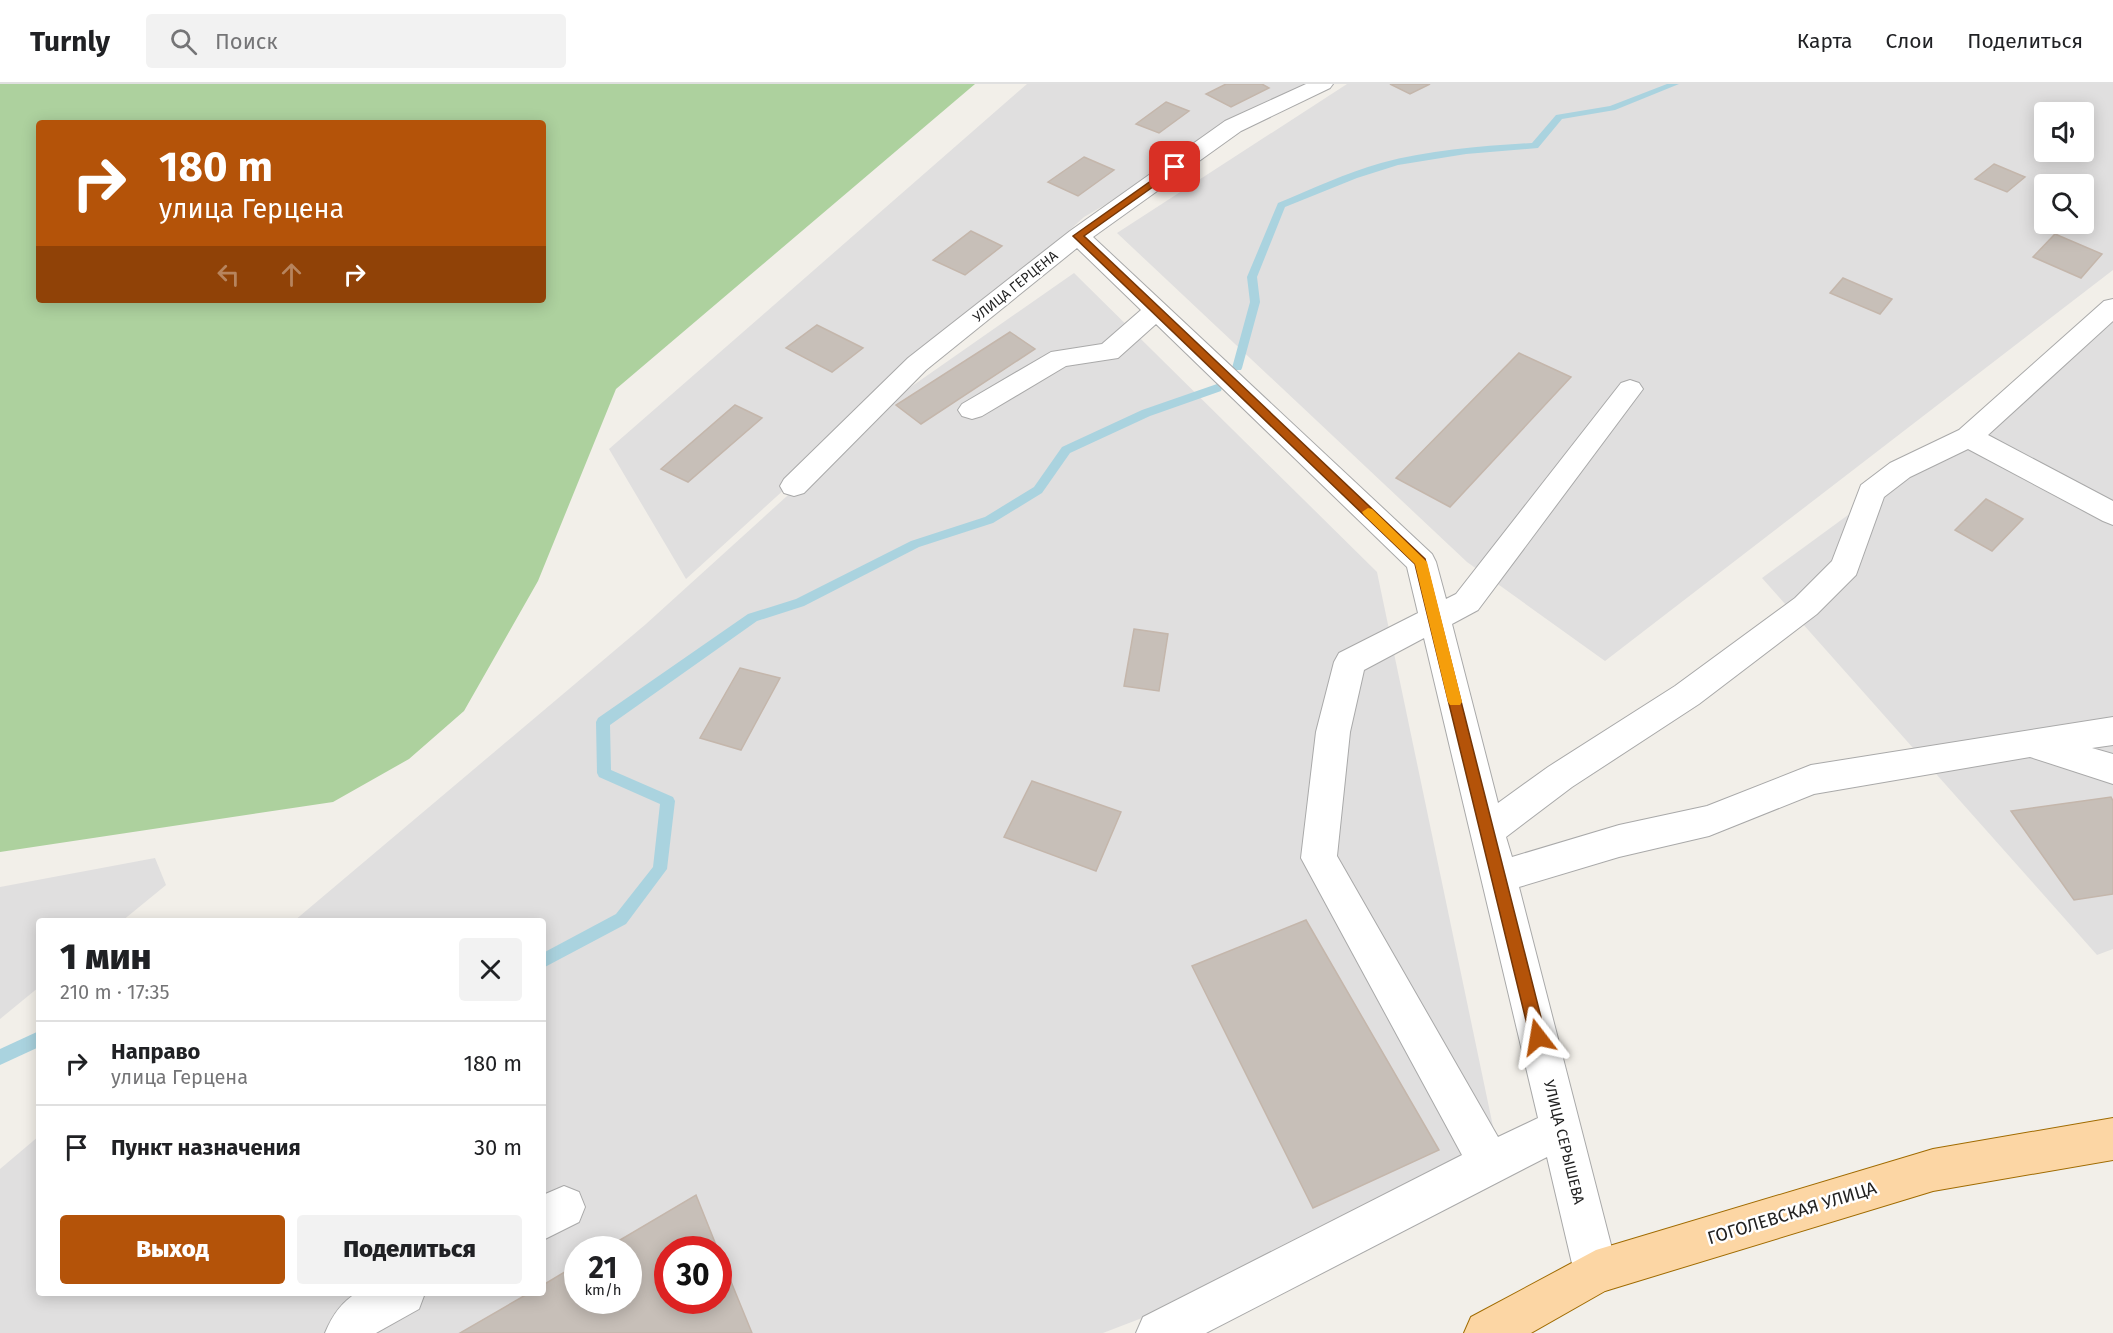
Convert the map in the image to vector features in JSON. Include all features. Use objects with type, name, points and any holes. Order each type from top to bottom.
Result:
[{"type":"main road","name":"ГОГОЛЕВСКАЯ УЛИЦА","points":[[1487,1333],[1596,1272],[1933,1170],[2113,1139]]},
{"type":"street","name":"УЛИЦА ГЕРЦЕНА","points":[[794,486],[917,364],[1078,236],[1233,126],[1323,84]]},
{"type":"street","name":"УЛИЦА СЕРЫШЕВА","points":[[1078,236],[1421,562],[1596,1272]]},
{"type":"street","points":[[1487,831],[1560,777],[1687,695],[1806,606],[1845,567],[1871,492],[1900,470],[1969,437],[2113,307]]},
{"type":"street","points":[[972,410],[1060,358],[1109,352],[1157,310]]},
{"type":"street","points":[[1489,1163],[1319,858],[1333,732],[1350,662],[1467,602],[1630,389]]},
{"type":"street","points":[[1969,437],[2113,514]]},
{"type":"street","points":[[1499,877],[1619,842],[1708,821],[1811,780],[2113,731]]},
{"type":"street","points":[[2030,743],[2113,770]]},
{"type":"street","points":[[1159,1333],[1489,1163],[1560,1129]]},
{"type":"street","points":[[348,1333],[363,1314],[397,1296]]},
{"type":"shaded area","points":[[1027,84],[1315,84],[1084,217],[686,579],[609,449]]},
{"type":"shaded area","points":[[1347,84],[2113,84],[2113,270],[1605,661],[1467,562],[1117,233]]},
{"type":"shaded area","points":[[1074,273],[1377,572],[1504,1179],[1103,1333],[0,1333],[0,1169],[36,1139],[36,1296],[546,1296],[546,918],[298,918],[646,624],[895,398]]},
{"type":"shaded area","points":[[2113,321],[2113,949],[2097,955],[1762,578]]},
{"type":"shaded area","points":[[155,858],[166,885],[126,918],[36,918],[36,989],[0,1019],[0,887]]},
{"type":"green space","points":[[0,84],[975,84],[616,389],[538,581],[464,711],[409,759],[333,802],[0,852]]},
{"type":"building","points":[[1226,84],[1262,84],[1269,88],[1231,107],[1206,94]]},
{"type":"building","points":[[1390,84],[1430,84],[1410,94]]},
{"type":"building","points":[[1166,102],[1189,111],[1159,133],[1136,124]]},
{"type":"building","points":[[1084,157],[1114,170],[1078,196],[1048,182]]},
{"type":"building","points":[[1994,164],[2025,177],[2007,192],[1975,179]]},
{"type":"building","points":[[971,231],[1002,246],[965,275],[933,260]]},
{"type":"building","points":[[2055,234],[2102,254],[2081,278],[2033,257]]},
{"type":"building","points":[[1843,278],[1892,299],[1880,314],[1830,293]]},
{"type":"building","points":[[817,325],[863,348],[832,372],[786,348]]},
{"type":"building","points":[[1010,332],[1035,349],[921,424],[896,405]]},
{"type":"building","points":[[1519,353],[1571,377],[1450,507],[1396,478]]},
{"type":"building","points":[[735,405],[762,418],[688,482],[661,469]]},
{"type":"building","points":[[1986,499],[2023,519],[1992,551],[1955,530]]},
{"type":"building","points":[[1134,629],[1168,634],[1159,691],[1124,686]]},
{"type":"building","points":[[740,668],[780,678],[741,750],[700,738]]},
{"type":"building","points":[[1032,781],[1121,812],[1096,871],[1004,837]]},
{"type":"building","points":[[2111,797],[2113,801],[2113,894],[2074,900],[2011,811]]},
{"type":"building","points":[[1306,920],[1439,1150],[1313,1208],[1192,966]]},
{"type":"building","points":[[696,1195],[713,1236],[654,1236],[654,1314],[732,1314],[732,1284],[752,1333],[460,1333],[524,1296],[546,1296],[546,1283],[564,1272],[564,1314],[642,1314],[642,1236],[627,1236]]},
{"type":"waterway","points":[[1237,368],[1255,302],[1252,277],[1281,205],[1353,176],[1398,162],[1466,151],[1535,146],[1559,117],[1612,108],[1675,84]]},
{"type":"waterway","points":[[546,959],[621,919],[660,869],[668,801],[604,773],[603,722],[753,617],[800,603],[915,544],[989,520],[1038,490],[1066,450],[1146,413],[1217,388]]},
{"type":"waterway","points":[[0,1057],[36,1040]]},
{"type":"slow traffic","points":[[1368,512],[1421,562],[1455,702]]},
{"type":"route","points":[[1175,167],[1078,236],[1421,562],[1538,1037]]}]
